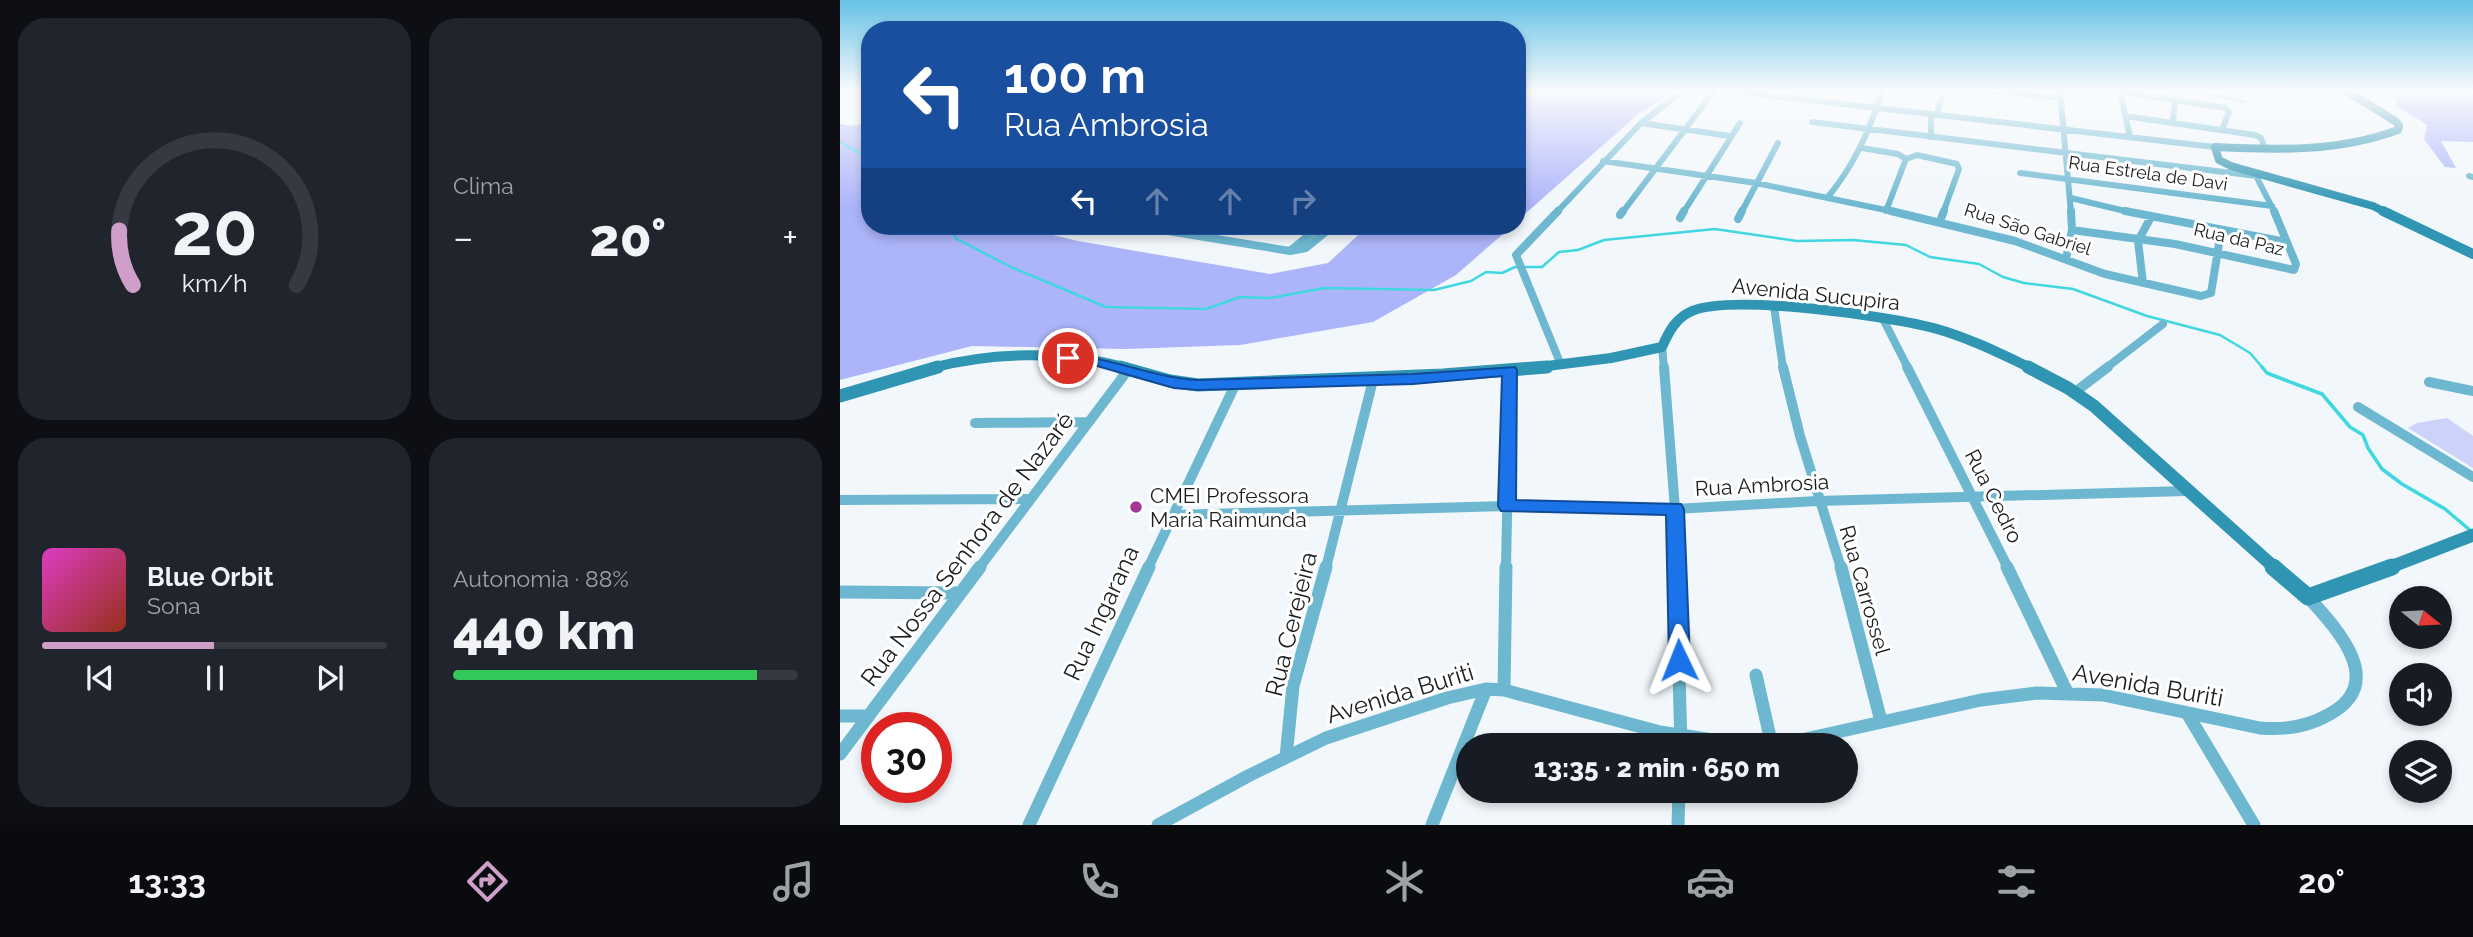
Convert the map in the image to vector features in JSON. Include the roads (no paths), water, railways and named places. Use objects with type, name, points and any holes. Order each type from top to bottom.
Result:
[{"type":"street","points":[[1561,365],[1538,306],[1515,258],[1526,242],[1635,130]]},
{"type":"street","points":[[1620,215],[1684,130]]},
{"type":"street","points":[[1687,130],[1730,136]]},
{"type":"street","points":[[1679,218],[1735,130]]},
{"type":"street","points":[[1865,130],[2256,175]]},
{"type":"street","points":[[1827,198],[1844,178],[1862,148],[1869,130]]},
{"type":"street","points":[[1931,137],[1932,130]]},
{"type":"street","points":[[2063,130],[2068,154],[2072,230],[2066,259]]},
{"type":"street","points":[[2067,130],[2215,147],[2265,149],[2341,148],[2371,141],[2398,130]]},
{"type":"street","points":[[2128,130],[2130,137]]},
{"type":"street","points":[[2218,130],[2259,136],[2265,149]]},
{"type":"street","points":[[1738,219],[1778,143]]},
{"type":"street","points":[[2215,147],[2223,163],[2256,175],[2373,206],[2473,254]]},
{"type":"street","points":[[1862,148],[1898,154],[1906,159]]},
{"type":"street","points":[[1886,211],[1906,159],[1917,155],[1956,164],[1959,169],[1941,221]]},
{"type":"street","name":"Rua São Gabriel","points":[[1603,162],[1756,183],[1941,221],[1989,233],[2088,269],[2201,296],[2208,295],[2211,289],[2218,254]]},
{"type":"street","name":"Rua Estrela de Davi","points":[[2020,173],[2272,206]]},
{"type":"street","name":"Rua da Paz","points":[[2072,230],[2175,244],[2291,271],[2296,267],[2272,206],[2256,175]]},
{"type":"street","points":[[2071,198],[2151,217],[2286,242]]},
{"type":"street","points":[[2143,283],[2138,241],[2151,217]]},
{"type":"street","points":[[2216,229],[2218,254]]},
{"type":"street","points":[[1196,235],[1290,251],[1306,248],[1322,235]]},
{"type":"street","points":[[1290,251],[1309,235]]},
{"type":"street","name":"Avenida Sucupira","points":[[1662,347],[1665,335],[1671,327],[1688,313],[1699,307],[1715,304],[1774,307],[1883,319],[1935,328],[2008,358],[2075,392],[2308,597]]},
{"type":"street","name":"Rua Carrossel","points":[[1774,307],[1777,346],[1786,388],[1818,501],[1839,560],[1881,721]]},
{"type":"street","name":"Rua Cedro","points":[[1883,319],[1971,498],[2022,593],[2067,692]]},
{"type":"street","points":[[2075,392],[2163,324]]},
{"type":"street","points":[[840,396],[950,363],[981,359],[1055,357],[1099,361],[1174,384],[1236,383],[1373,380],[1510,370],[1632,356],[1662,347],[1675,509],[1681,733]]},
{"type":"street","name":"Rua Nossa Senhora de Nazaré","points":[[872,712],[1128,370]]},
{"type":"street","points":[[1504,690],[1510,370]]},
{"type":"street","name":"Rua Cerejeira","points":[[1286,757],[1293,686],[1342,511],[1373,380]]},
{"type":"street","points":[[2429,382],[2473,391]]},
{"type":"street","name":"Rua Ingarana","points":[[1029,825],[1042,792],[1236,383]]},
{"type":"street","points":[[2358,407],[2473,477]]},
{"type":"street","points":[[975,423],[1088,422]]},
{"type":"street","name":"Rua Ambrosia","points":[[1173,515],[1507,506],[1675,509],[1818,501],[2186,491]]},
{"type":"street","points":[[840,500],[1030,499]]},
{"type":"street","points":[[2308,597],[2473,536]]},
{"type":"street","points":[[840,592],[960,593]]},
{"type":"street","name":"Avenida Buriti","points":[[1838,733],[1958,704],[2067,692],[2121,699],[2273,729],[2307,725],[2346,704],[2357,687],[2356,670],[2350,650],[2332,623],[2308,597]]},
{"type":"street","points":[[1756,675],[1770,733]]},
{"type":"street","points":[[1432,825],[1486,689]]},
{"type":"street","name":"Avenida Buriti","points":[[1158,825],[1326,738],[1447,698],[1486,689],[1504,690],[1653,733]]},
{"type":"street","points":[[2187,713],[2253,825]]},
{"type":"street","points":[[840,716],[861,716]]},
{"type":"street","name":"Rua Nossa Senhora de Nazaré","points":[[840,754],[861,726]]},
{"type":"street","points":[[1678,825],[1679,803]]},
{"type":"waterway","points":[[840,142],[861,154]]},
{"type":"waterway","points":[[954,235],[1011,267],[1106,307],[1206,309],[1240,297],[1270,298],[1325,288],[1434,290],[1471,281],[1486,272],[1502,273],[1515,267],[1542,267],[1559,252],[1578,250],[1604,240],[1715,229],[1797,241],[1853,240],[1906,245],[1930,257],[1979,264],[2003,277],[2024,283],[2073,289],[2147,316],[2220,335],[2250,353],[2263,368]]},
{"type":"waterway","points":[[2262,367],[2267,373],[2322,394],[2350,427],[2363,435],[2382,469],[2445,509],[2471,531]]},
{"type":"place","name":"CMEI Professora Maria Raimunda","points":[[1136,507]]}]
